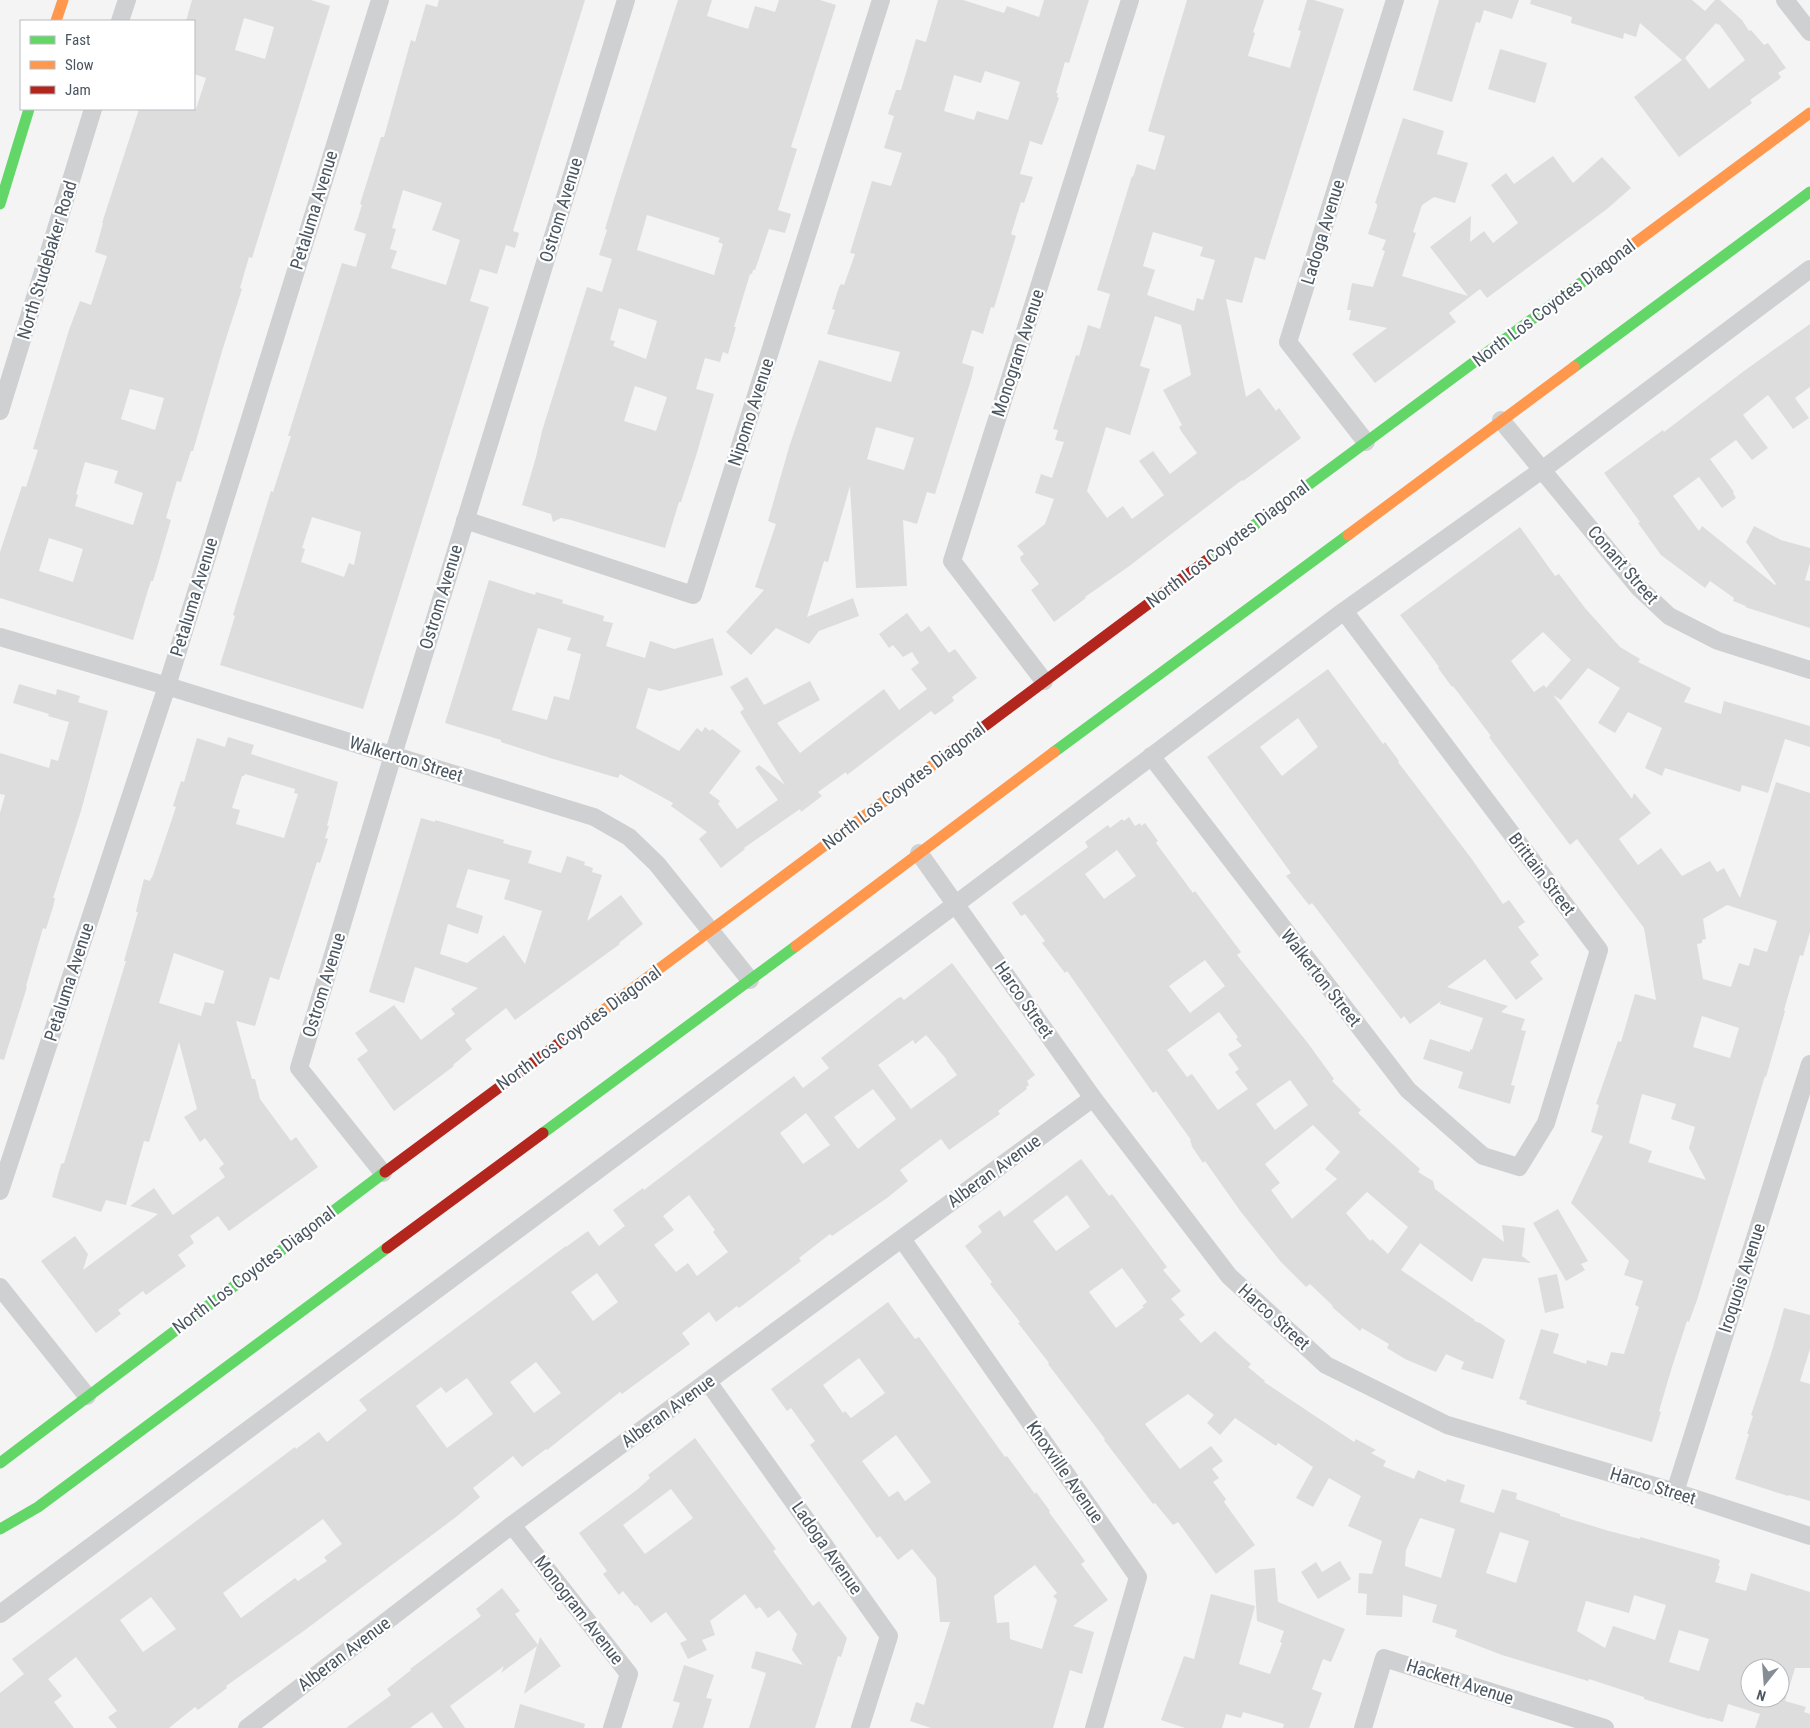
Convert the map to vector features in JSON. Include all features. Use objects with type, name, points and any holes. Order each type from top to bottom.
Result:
[{"type":"main road","points":[[56,20],[63,0]]},
{"type":"main road","points":[[0,204],[29,110]]},
{"type":"main road","name":"North Los Coyotes Diagonal","points":[[0,1464],[87,1396],[383,1173],[1810,113]]},
{"type":"main road","points":[[3,1534],[1810,192]]},
{"type":"street","points":[[120,20],[127,0]]},
{"type":"street","name":"Petaluma Avenue","points":[[0,1192],[167,686],[380,0]]},
{"type":"street","name":"Ostrom Avenue","points":[[383,1173],[300,1068],[393,755],[626,0]]},
{"type":"street","name":"Nipomo Avenue","points":[[465,520],[693,595],[881,0]]},
{"type":"street","name":"Monogram Avenue","points":[[1044,681],[952,561],[1130,0]]},
{"type":"street","name":"Ladoga Avenue","points":[[1366,442],[1288,342],[1395,0]]},
{"type":"street","points":[[1785,0],[1810,32]]},
{"type":"street","name":"North Studebaker Road","points":[[0,411],[93,110]]},
{"type":"street","points":[[0,1614],[956,904],[1344,611],[1542,470],[1810,269]]},
{"type":"street","name":"Conant Street","points":[[1501,420],[1639,588],[1669,616],[1718,641],[1810,670]]},
{"type":"street","name":"Brittain Street","points":[[1344,611],[1599,950],[1546,1123],[1519,1167]]},
{"type":"street","name":"Walkerton Street","points":[[0,637],[167,686],[594,817],[629,837],[657,864],[750,980]]},
{"type":"street","name":"Walkerton Street","points":[[1151,756],[1408,1090],[1483,1156],[1519,1167]]},
{"type":"street","name":"Harco Street","points":[[919,853],[1092,1098],[1229,1276],[1326,1365],[1447,1425],[1675,1492],[1810,1536]]},
{"type":"street","name":"Iroquois Avenue","points":[[1675,1492],[1810,1064]]},
{"type":"street","name":"Alberan Avenue","points":[[247,1728],[512,1525],[1092,1098]]},
{"type":"street","name":"Knoxville Avenue","points":[[902,1239],[1138,1577],[1094,1728]]},
{"type":"street","points":[[0,1287],[87,1396]]},
{"type":"street","name":"Ladoga Avenue","points":[[708,1382],[890,1636],[860,1728]]},
{"type":"street","name":"Monogram Avenue","points":[[512,1525],[629,1674],[612,1728]]},
{"type":"street","name":"Hackett Avenue","points":[[1363,1728],[1384,1658],[1605,1728]]},
{"type":"building","points":[[192,0],[311,0],[330,6],[252,258],[249,257],[240,288],[242,289],[193,451],[191,451],[181,482],[177,481],[166,518],[171,520],[133,640],[0,598],[0,552],[22,486],[26,487],[38,450],[33,449],[69,330],[80,301],[91,305],[107,256],[95,252],[102,223],[139,110],[195,110],[206,78],[195,74],[195,20],[186,20]],"holes":[[[244,18],[274,27],[265,59],[235,50]],[[130,389],[164,398],[155,430],[121,419]],[[85,462],[118,471],[114,483],[143,493],[133,525],[75,506],[78,495],[76,494]],[[49,538],[83,549],[73,582],[39,571]]]},
{"type":"building","points":[[439,0],[585,0],[513,231],[519,233],[515,248],[506,245],[497,274],[480,269],[470,301],[489,307],[363,709],[220,665],[235,616],[233,615],[271,491],[273,492],[291,436],[288,436],[342,263],[356,267],[366,234],[354,230],[362,205],[360,204],[381,137],[384,137],[411,40],[415,42],[426,4],[437,7]],"holes":[[[403,190],[442,203],[432,230],[460,240],[446,285],[391,268],[397,251],[390,249],[396,229],[392,228]],[[312,517],[361,532],[354,565],[349,563],[344,577],[301,562],[305,549],[302,548]]]},
{"type":"building","points":[[678,0],[712,0],[707,16],[748,29],[755,6],[775,12],[779,0],[820,0],[836,5],[791,147],[797,149],[778,210],[791,214],[785,233],[769,229],[755,270],[750,274],[728,354],[723,352],[720,362],[705,358],[696,389],[714,394],[696,456],[665,548],[571,520],[561,518],[553,522],[551,514],[522,505],[542,431],[587,287],[602,292],[612,259],[599,255],[619,183]],"holes":[[[647,215],[720,238],[718,242],[723,244],[714,275],[637,250]],[[619,308],[657,321],[646,359],[613,346],[615,341],[610,340]],[[635,386],[667,397],[656,431],[624,421]]]},
{"type":"building","points":[[938,0],[963,0],[1004,13],[1007,6],[1039,17],[1044,0],[1089,0],[1069,63],[1065,62],[1056,93],[1058,93],[1057,97],[1059,98],[1042,145],[1030,141],[1020,174],[1033,177],[1024,203],[1021,202],[1011,234],[1016,236],[994,308],[991,307],[983,334],[972,330],[962,363],[974,367],[935,494],[927,492],[917,524],[903,520],[907,586],[856,588],[850,486],[828,562],[824,561],[807,617],[853,598],[859,616],[819,631],[809,644],[776,628],[751,655],[726,632],[764,590],[755,587],[776,524],[768,521],[790,444],[819,360],[891,382],[900,352],[827,334],[835,310],[832,309],[839,287],[841,284],[844,285],[855,254],[850,253],[872,181],[891,186],[902,153],[884,148],[894,116],[888,114],[896,90],[901,90],[916,39],[926,42]],"holes":[[[985,71],[1020,82],[1008,120],[977,111],[974,120],[944,111],[954,75],[981,83]],[[876,427],[914,438],[904,470],[867,459]]]},
{"type":"building","points":[[1187,0],[1264,0],[1253,32],[1255,33],[1248,56],[1290,68],[1301,31],[1298,30],[1307,0],[1314,0],[1344,9],[1265,260],[1255,257],[1242,303],[1226,299],[1246,397],[1259,388],[1276,411],[1279,408],[1301,438],[1242,480],[1054,622],[1031,590],[1039,584],[1021,561],[1020,557],[1024,554],[1017,546],[1045,524],[1054,499],[1035,493],[1041,474],[1052,478],[1064,442],[1055,440],[1058,430],[1053,429],[1076,355],[1079,356],[1088,325],[1100,329],[1110,294],[1097,290],[1132,176],[1137,164],[1155,170],[1165,136],[1148,131]],"holes":[[[1153,232],[1203,247],[1200,256],[1215,260],[1203,300],[1197,298],[1194,311],[1147,295],[1155,270],[1143,266]],[[1155,316],[1181,325],[1191,375],[1163,390],[1182,425],[1179,427],[1181,431],[1197,453],[1170,474],[1153,451],[1139,461],[1164,495],[1132,519],[1123,506],[1107,518],[1087,491],[1106,427],[1130,435],[1150,369],[1140,366]]]},
{"type":"building","points":[[1439,0],[1519,0],[1512,19],[1484,10],[1480,23],[1476,22],[1452,102],[1413,90]]},
{"type":"building","points":[[1531,0],[1692,0],[1705,11],[1715,0],[1720,0],[1742,20],[1749,31],[1751,30],[1764,45],[1768,43],[1786,68],[1778,73],[1781,77],[1778,80],[1750,100],[1752,103],[1679,157],[1634,97],[1682,60],[1640,23],[1636,37],[1624,33],[1623,39],[1571,23],[1572,17],[1530,4]],"holes":[[[1716,23],[1745,60],[1709,89],[1685,58]]]},
{"type":"building","points":[[1500,49],[1547,63],[1535,103],[1488,89]]},
{"type":"building","points":[[1403,118],[1444,131],[1437,154],[1468,163],[1455,203],[1434,197],[1422,205],[1413,232],[1416,233],[1402,276],[1468,296],[1430,247],[1471,216],[1470,242],[1484,231],[1493,243],[1518,223],[1491,185],[1506,173],[1514,184],[1553,156],[1573,183],[1602,157],[1631,188],[1607,209],[1487,298],[1480,289],[1449,313],[1456,322],[1375,383],[1352,354],[1387,328],[1349,320],[1351,310],[1347,310],[1352,283],[1373,287],[1385,251],[1382,250],[1386,240],[1368,234],[1377,207],[1375,203]]},
{"type":"building","points":[[1810,324],[1810,387],[1795,398],[1809,418],[1793,429],[1768,395],[1743,415],[1768,448],[1752,460],[1736,440],[1710,459],[1734,492],[1736,498],[1722,508],[1699,477],[1673,496],[1699,531],[1702,526],[1775,585],[1746,542],[1754,526],[1781,540],[1810,548],[1810,563],[1805,580],[1810,581],[1810,628],[1745,607],[1733,601],[1734,598],[1710,581],[1705,588],[1661,555],[1638,523],[1640,522],[1604,473],[1663,430],[1664,432]]},
{"type":"building","points":[[1520,527],[1555,576],[1559,574],[1585,608],[1620,647],[1640,659],[1638,662],[1691,688],[1684,702],[1721,714],[1724,701],[1810,726],[1810,747],[1785,739],[1768,793],[1742,785],[1740,792],[1665,768],[1662,776],[1645,768],[1662,728],[1628,712],[1615,733],[1598,723],[1620,688],[1588,668],[1561,700],[1553,695],[1632,799],[1634,793],[1651,813],[1619,839],[1638,865],[1661,848],[1682,876],[1710,861],[1717,872],[1724,868],[1740,898],[1776,782],[1810,793],[1810,932],[1803,956],[1800,955],[1766,1077],[1697,1300],[1689,1322],[1687,1321],[1672,1367],[1652,1442],[1526,1404],[1527,1401],[1519,1399],[1541,1329],[1559,1334],[1553,1353],[1586,1364],[1587,1360],[1607,1366],[1611,1352],[1624,1354],[1639,1307],[1635,1305],[1643,1281],[1624,1275],[1629,1261],[1571,1203],[1603,1136],[1591,1132],[1599,1105],[1596,1104],[1618,1041],[1621,1042],[1635,994],[1656,1000],[1644,928],[1577,839],[1570,845],[1400,615]],"holes":[[[1543,632],[1571,660],[1546,688],[1544,685],[1534,692],[1511,661]],[[1727,905],[1777,921],[1767,952],[1754,948],[1749,966],[1739,963],[1731,987],[1703,979],[1697,944],[1702,943],[1702,940],[1706,939],[1703,919]],[[1702,1016],[1739,1028],[1730,1058],[1693,1047]],[[1642,1094],[1676,1104],[1671,1119],[1695,1127],[1689,1148],[1706,1180],[1648,1162],[1652,1151],[1629,1143]]]},
{"type":"building","points":[[489,580],[535,595],[536,592],[563,600],[562,603],[604,616],[603,621],[613,623],[606,646],[645,658],[650,641],[674,649],[713,638],[723,675],[660,691],[648,688],[636,728],[679,751],[697,728],[702,732],[705,727],[710,731],[712,729],[741,751],[709,793],[720,801],[718,804],[737,829],[778,800],[755,768],[759,765],[785,785],[740,712],[744,709],[730,687],[747,677],[764,705],[810,681],[820,700],[777,723],[800,753],[884,689],[899,710],[927,689],[911,669],[919,663],[912,652],[903,657],[893,645],[889,648],[879,634],[907,613],[921,632],[929,626],[949,653],[955,649],[977,678],[952,697],[954,701],[935,715],[931,711],[847,775],[846,772],[818,792],[822,796],[801,812],[800,809],[744,848],[721,868],[699,839],[707,832],[671,806],[673,803],[620,774],[618,778],[550,758],[501,742],[501,740],[445,723]],"holes":[[[538,628],[571,638],[567,650],[581,654],[569,700],[554,696],[547,720],[512,710]]]},
{"type":"building","points":[[1328,669],[1383,744],[1385,742],[1503,904],[1509,900],[1525,922],[1518,927],[1539,955],[1530,962],[1543,979],[1516,1000],[1485,959],[1447,987],[1508,1006],[1501,1012],[1525,1019],[1521,1030],[1526,1031],[1511,1085],[1515,1086],[1510,1104],[1458,1088],[1463,1072],[1423,1059],[1430,1039],[1470,1052],[1483,1018],[1440,1004],[1441,1001],[1410,1024],[1404,1016],[1401,1019],[1312,903],[1309,905],[1286,876],[1291,873],[1207,757]],"holes":[[[1298,718],[1318,747],[1282,776],[1260,747]]]},
{"type":"building","points":[[19,684],[56,695],[57,689],[80,696],[78,702],[108,711],[81,811],[53,898],[55,898],[53,907],[46,929],[43,928],[4,1060],[0,1059],[0,813],[5,795],[0,794],[0,753],[49,768],[51,759],[58,761],[69,722],[13,703]]},
{"type":"building","points":[[228,737],[254,745],[251,754],[338,782],[327,826],[329,826],[325,838],[328,839],[320,863],[317,862],[279,980],[270,977],[255,1026],[236,1021],[252,1079],[255,1079],[260,1099],[291,1141],[296,1137],[318,1167],[229,1231],[218,1216],[190,1236],[194,1243],[178,1255],[186,1266],[146,1295],[143,1291],[118,1310],[121,1314],[96,1333],[41,1261],[75,1236],[88,1254],[83,1270],[158,1214],[130,1206],[154,1188],[173,1215],[225,1177],[219,1168],[224,1164],[205,1138],[200,1142],[184,1117],[197,1109],[179,1042],[149,1142],[144,1141],[126,1205],[106,1200],[101,1212],[52,1197],[126,961],[124,961],[138,912],[136,912],[144,879],[150,881],[152,878],[176,807],[173,806],[181,781],[184,782],[197,738],[225,747]],"holes":[[[245,774],[295,789],[294,793],[298,794],[284,838],[236,824],[240,810],[232,808],[242,776]],[[174,953],[224,971],[214,1004],[205,1002],[201,1016],[159,1003]]]},
{"type":"building","points":[[1129,817],[1135,826],[1140,823],[1141,826],[1145,823],[1158,841],[1156,843],[1193,893],[1195,891],[1241,952],[1237,955],[1307,1042],[1334,1079],[1332,1081],[1361,1110],[1358,1113],[1420,1169],[1418,1172],[1433,1181],[1435,1189],[1504,1242],[1502,1225],[1525,1228],[1522,1256],[1531,1263],[1483,1258],[1472,1282],[1420,1243],[1401,1270],[1474,1321],[1505,1340],[1493,1379],[1461,1369],[1464,1362],[1446,1354],[1436,1372],[1405,1359],[1387,1348],[1389,1344],[1362,1328],[1360,1331],[1332,1307],[1310,1284],[1306,1287],[1281,1262],[1241,1212],[1205,1161],[1203,1163],[1191,1145],[1191,1140],[1156,1091],[1153,1093],[1067,971],[1065,973],[1042,943],[1045,941],[1025,914],[1021,916],[1012,903],[1088,847],[1085,842],[1108,825],[1110,828],[1122,819],[1124,821]],"holes":[[[1117,850],[1136,876],[1104,899],[1085,874]],[[1205,960],[1225,986],[1190,1013],[1169,986]],[[1219,1012],[1238,1037],[1236,1039],[1242,1046],[1228,1054],[1239,1069],[1235,1072],[1248,1089],[1218,1110],[1192,1074],[1187,1077],[1167,1050]],[[1290,1080],[1308,1105],[1275,1130],[1256,1104]],[[1313,1125],[1340,1152],[1325,1169],[1337,1179],[1292,1219],[1271,1190],[1280,1183],[1265,1164]],[[1367,1192],[1408,1227],[1388,1254],[1372,1239],[1370,1241],[1346,1213]]]},
{"type":"building","points":[[421,818],[435,822],[435,820],[504,840],[503,843],[532,851],[528,863],[561,873],[567,856],[585,862],[584,865],[593,868],[592,872],[602,875],[587,921],[621,895],[643,924],[620,944],[515,1020],[506,1008],[465,1040],[472,1049],[454,1066],[394,1111],[357,1059],[368,1051],[355,1033],[394,1005],[421,1040],[455,1014],[451,1009],[478,988],[415,967],[404,1003],[369,992]],"holes":[[[468,869],[510,880],[504,899],[542,911],[525,964],[504,935],[467,963],[440,954],[448,924],[478,934],[483,916],[456,907]]]},
{"type":"building","points":[[952,963],[1035,1075],[1027,1081],[1029,1085],[1026,1087],[1027,1089],[998,1111],[1000,1114],[949,1150],[941,1139],[900,1170],[908,1181],[832,1236],[830,1234],[799,1258],[801,1261],[739,1308],[737,1306],[716,1322],[709,1312],[682,1333],[690,1344],[622,1394],[620,1392],[547,1450],[522,1467],[513,1456],[473,1488],[480,1497],[456,1517],[305,1630],[226,1686],[227,1688],[198,1710],[195,1707],[169,1728],[117,1728],[108,1717],[117,1711],[76,1657],[48,1679],[62,1696],[54,1702],[74,1728],[0,1728],[0,1693],[24,1674],[12,1659],[295,1447],[296,1449],[319,1432],[327,1442],[367,1410],[359,1400],[566,1246],[588,1231],[599,1246],[625,1226],[613,1210],[643,1188],[644,1190],[794,1076],[803,1088],[829,1068],[821,1058],[898,998],[901,997],[904,1000]],"holes":[[[926,1035],[957,1075],[911,1109],[878,1065],[913,1040],[915,1044]],[[873,1089],[896,1119],[858,1149],[834,1117]],[[806,1113],[830,1145],[803,1164],[780,1133]],[[689,1195],[715,1230],[713,1232],[728,1252],[697,1276],[688,1263],[676,1272],[654,1245],[674,1230],[663,1216]],[[597,1273],[618,1302],[593,1321],[571,1292]],[[536,1362],[561,1393],[534,1413],[510,1382]],[[467,1378],[493,1414],[447,1448],[416,1406],[441,1387],[446,1393]],[[323,1519],[342,1544],[324,1557],[327,1561],[298,1581],[295,1578],[241,1618],[223,1593]],[[151,1597],[176,1629],[143,1652],[120,1620]]]},
{"type":"building","points":[[1081,1159],[1109,1196],[1112,1194],[1167,1267],[1163,1270],[1181,1291],[1171,1299],[1185,1315],[1179,1319],[1201,1343],[1215,1331],[1251,1364],[1248,1367],[1264,1382],[1354,1442],[1356,1439],[1376,1450],[1371,1453],[1386,1461],[1383,1466],[1414,1479],[1418,1470],[1446,1482],[1447,1479],[1465,1485],[1460,1502],[1494,1513],[1502,1489],[1517,1493],[1516,1499],[1560,1514],[1560,1516],[1609,1531],[1640,1539],[1640,1537],[1718,1559],[1720,1561],[1718,1566],[1720,1566],[1715,1582],[1746,1591],[1751,1573],[1810,1592],[1810,1668],[1795,1668],[1790,1684],[1790,1658],[1740,1658],[1740,1708],[1728,1704],[1723,1722],[1644,1699],[1644,1697],[1589,1679],[1588,1681],[1502,1655],[1455,1637],[1457,1630],[1432,1622],[1437,1605],[1403,1595],[1402,1617],[1366,1615],[1367,1594],[1358,1593],[1359,1573],[1372,1574],[1382,1541],[1348,1526],[1361,1496],[1329,1478],[1313,1507],[1296,1498],[1313,1467],[1278,1443],[1276,1446],[1235,1418],[1220,1435],[1207,1423],[1214,1415],[1188,1394],[1145,1424],[1180,1469],[1211,1446],[1223,1461],[1212,1469],[1219,1478],[1213,1482],[1226,1499],[1224,1502],[1255,1545],[1216,1574],[1178,1522],[1173,1525],[1155,1503],[1153,1504],[1104,1440],[1018,1323],[1020,1322],[990,1284],[992,1282],[965,1246],[982,1232],[978,1226],[1000,1210],[1004,1217]],"holes":[[[1067,1195],[1090,1227],[1056,1251],[1033,1221]],[[1122,1268],[1147,1302],[1142,1306],[1144,1307],[1116,1328],[1089,1292]],[[1420,1518],[1455,1529],[1441,1578],[1405,1566],[1406,1550]],[[1500,1532],[1529,1541],[1516,1583],[1486,1573]],[[1634,1595],[1666,1605],[1655,1640],[1613,1626],[1605,1648],[1577,1631],[1586,1601],[1629,1613]],[[1679,1630],[1709,1639],[1699,1671],[1669,1662]]]},
{"type":"building","points":[[1558,1209],[1588,1261],[1581,1264],[1585,1270],[1566,1281],[1533,1223]]},
{"type":"building","points":[[1557,1274],[1564,1308],[1545,1313],[1538,1278]]},
{"type":"building","points":[[888,1302],[915,1339],[919,1337],[1005,1457],[1007,1456],[1050,1511],[1085,1561],[1081,1564],[1108,1600],[1073,1626],[1094,1632],[1082,1674],[1070,1670],[1053,1728],[931,1728],[910,1721],[916,1702],[924,1705],[950,1622],[940,1622],[936,1578],[912,1549],[898,1560],[880,1536],[877,1538],[810,1445],[815,1441],[791,1408],[787,1411],[771,1389]],"holes":[[[859,1358],[885,1393],[851,1418],[845,1411],[843,1413],[823,1385]],[[896,1435],[931,1482],[905,1501],[898,1491],[889,1497],[862,1461]],[[1035,1565],[1057,1593],[1053,1596],[1057,1600],[1042,1649],[1010,1639],[1009,1622],[997,1623],[994,1596]]]},
{"type":"building","points":[[1784,1308],[1810,1315],[1810,1349],[1800,1381],[1810,1384],[1810,1501],[1735,1479],[1749,1434],[1747,1434],[1753,1416],[1751,1415]]},
{"type":"building","points":[[695,1438],[776,1549],[773,1551],[813,1606],[819,1601],[847,1638],[841,1657],[838,1656],[815,1728],[749,1728],[766,1673],[751,1668],[756,1651],[803,1665],[792,1650],[797,1634],[779,1610],[768,1618],[760,1607],[756,1609],[745,1594],[710,1621],[715,1635],[702,1640],[707,1650],[688,1659],[680,1643],[687,1640],[666,1612],[651,1623],[623,1591],[619,1595],[603,1574],[607,1571],[579,1533],[638,1489],[650,1478],[648,1475]],"holes":[[[671,1489],[693,1518],[645,1554],[623,1525]]]},
{"type":"building","points":[[1340,1561],[1351,1579],[1318,1599],[1301,1572],[1316,1562],[1322,1572]]},
{"type":"building","points":[[1275,1568],[1278,1602],[1345,1629],[1331,1662],[1323,1659],[1312,1689],[1322,1693],[1309,1728],[1283,1728],[1284,1724],[1243,1712],[1241,1718],[1226,1714],[1222,1728],[1185,1728],[1161,1720],[1184,1656],[1194,1659],[1211,1594],[1255,1606],[1239,1664],[1270,1674],[1282,1643],[1280,1642],[1284,1631],[1257,1621],[1254,1570]]},
{"type":"building","points":[[502,1588],[520,1611],[515,1614],[538,1645],[540,1637],[561,1666],[524,1694],[537,1646],[501,1673],[504,1666],[450,1706],[465,1728],[443,1728],[432,1712],[410,1728],[346,1728],[391,1695],[387,1689],[410,1669],[481,1616],[476,1609]]},
{"type":"building","points":[[684,1665],[714,1675],[706,1698],[712,1699],[703,1728],[672,1728],[680,1703],[673,1701]]},
{"type":"building","points":[[1790,1702],[1806,1707],[1804,1712],[1810,1714],[1810,1728],[1755,1728],[1760,1714],[1741,1708],[1790,1708]]},
{"type":"building","points":[[520,1704],[585,1724],[584,1728],[514,1728]]},
{"type":"traffic: fast","points":[[0,204],[29,110]]},
{"type":"traffic: fast","points":[[1574,367],[1810,192]]},
{"type":"traffic: fast","points":[[1207,560],[1616,257]]},
{"type":"traffic: fast","points":[[1054,752],[1348,535]]},
{"type":"traffic: fast","points":[[543,1133],[796,946]]},
{"type":"traffic: fast","points":[[0,1463],[385,1172]]},
{"type":"traffic: fast","points":[[0,1529],[38,1507],[387,1248]]},
{"type":"traffic: slow","points":[[56,20],[63,0]]},
{"type":"traffic: slow","points":[[1616,257],[1810,113]]},
{"type":"traffic: slow","points":[[1348,535],[1574,367]]},
{"type":"traffic: slow","points":[[796,946],[1054,752]]},
{"type":"traffic: slow","points":[[593,1018],[938,761]]},
{"type":"traffic: jam","points":[[938,761],[1207,560]]},
{"type":"traffic: jam","points":[[385,1172],[593,1018]]},
{"type":"traffic: jam","points":[[387,1248],[543,1133]]}]
